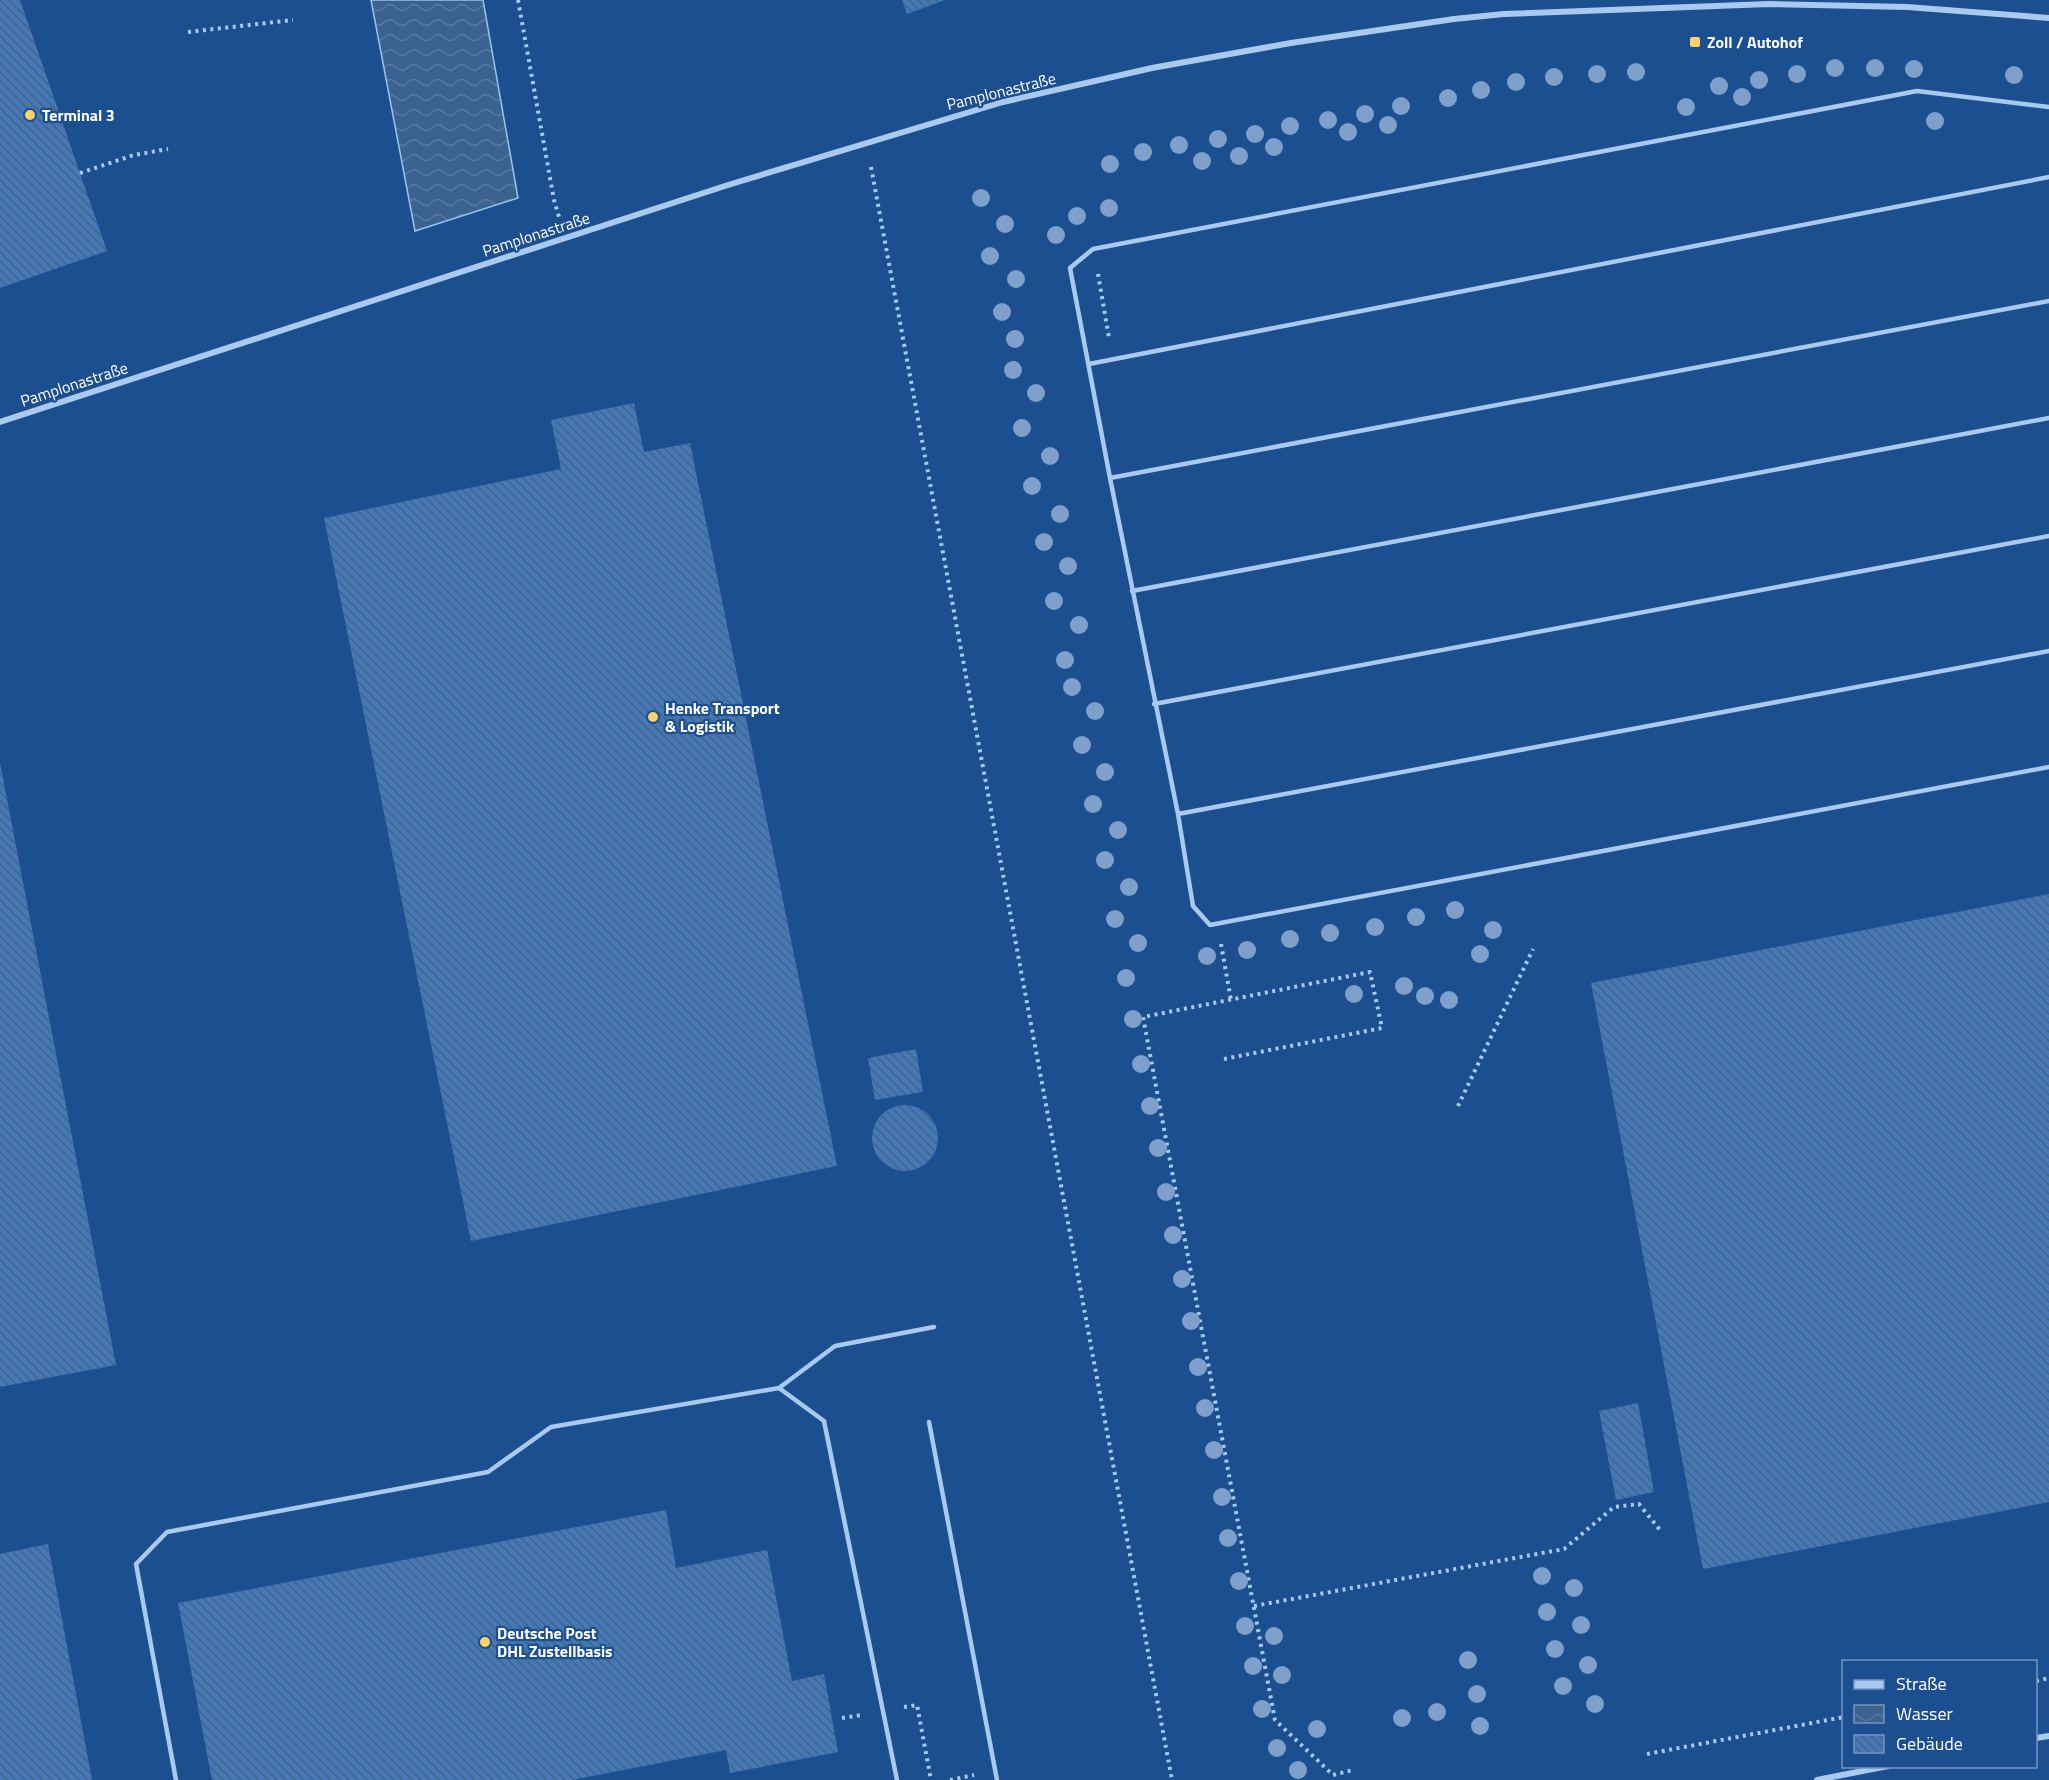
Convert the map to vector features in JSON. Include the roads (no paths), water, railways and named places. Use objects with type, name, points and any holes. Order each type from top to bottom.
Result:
[{"type":"street","name":"Pamplonastraße","points":[[0,422],[728,185],[1003,102],[1152,68],[1443,21],[1515,14],[1769,4],[1907,7],[2049,18]]},
{"type":"street","points":[[1817,1780],[1883,1768]]},
{"type":"lane","points":[[2049,107],[1917,91],[1093,249],[1070,268],[1154,704],[1178,814],[1193,906],[1210,925],[2049,767]]},
{"type":"lane","points":[[1089,364],[2049,177]]},
{"type":"lane","points":[[1110,478],[2049,301]]},
{"type":"lane","points":[[1132,591],[2049,418]]},
{"type":"lane","points":[[1154,704],[2049,536]]},
{"type":"lane","points":[[1178,814],[2049,651]]},
{"type":"lane","points":[[176,1780],[136,1564],[166,1532],[488,1472],[550,1427],[779,1388],[836,1346],[934,1327]]},
{"type":"lane","points":[[779,1388],[824,1421],[897,1780]]},
{"type":"lane","points":[[929,1422],[997,1780]]},
{"type":"water","points":[[371,0],[483,0],[518,198],[415,231]]},
{"type":"place","name":"Zoll / Autohof","points":[[1695,42]]},
{"type":"place","name":"Terminal 3","points":[[30,115]]},
{"type":"place","name":"Henke Transport & Logistik","points":[[653,717]]},
{"type":"place","name":"Deutsche Post DHL Zustellbasis","points":[[485,1642]]}]
